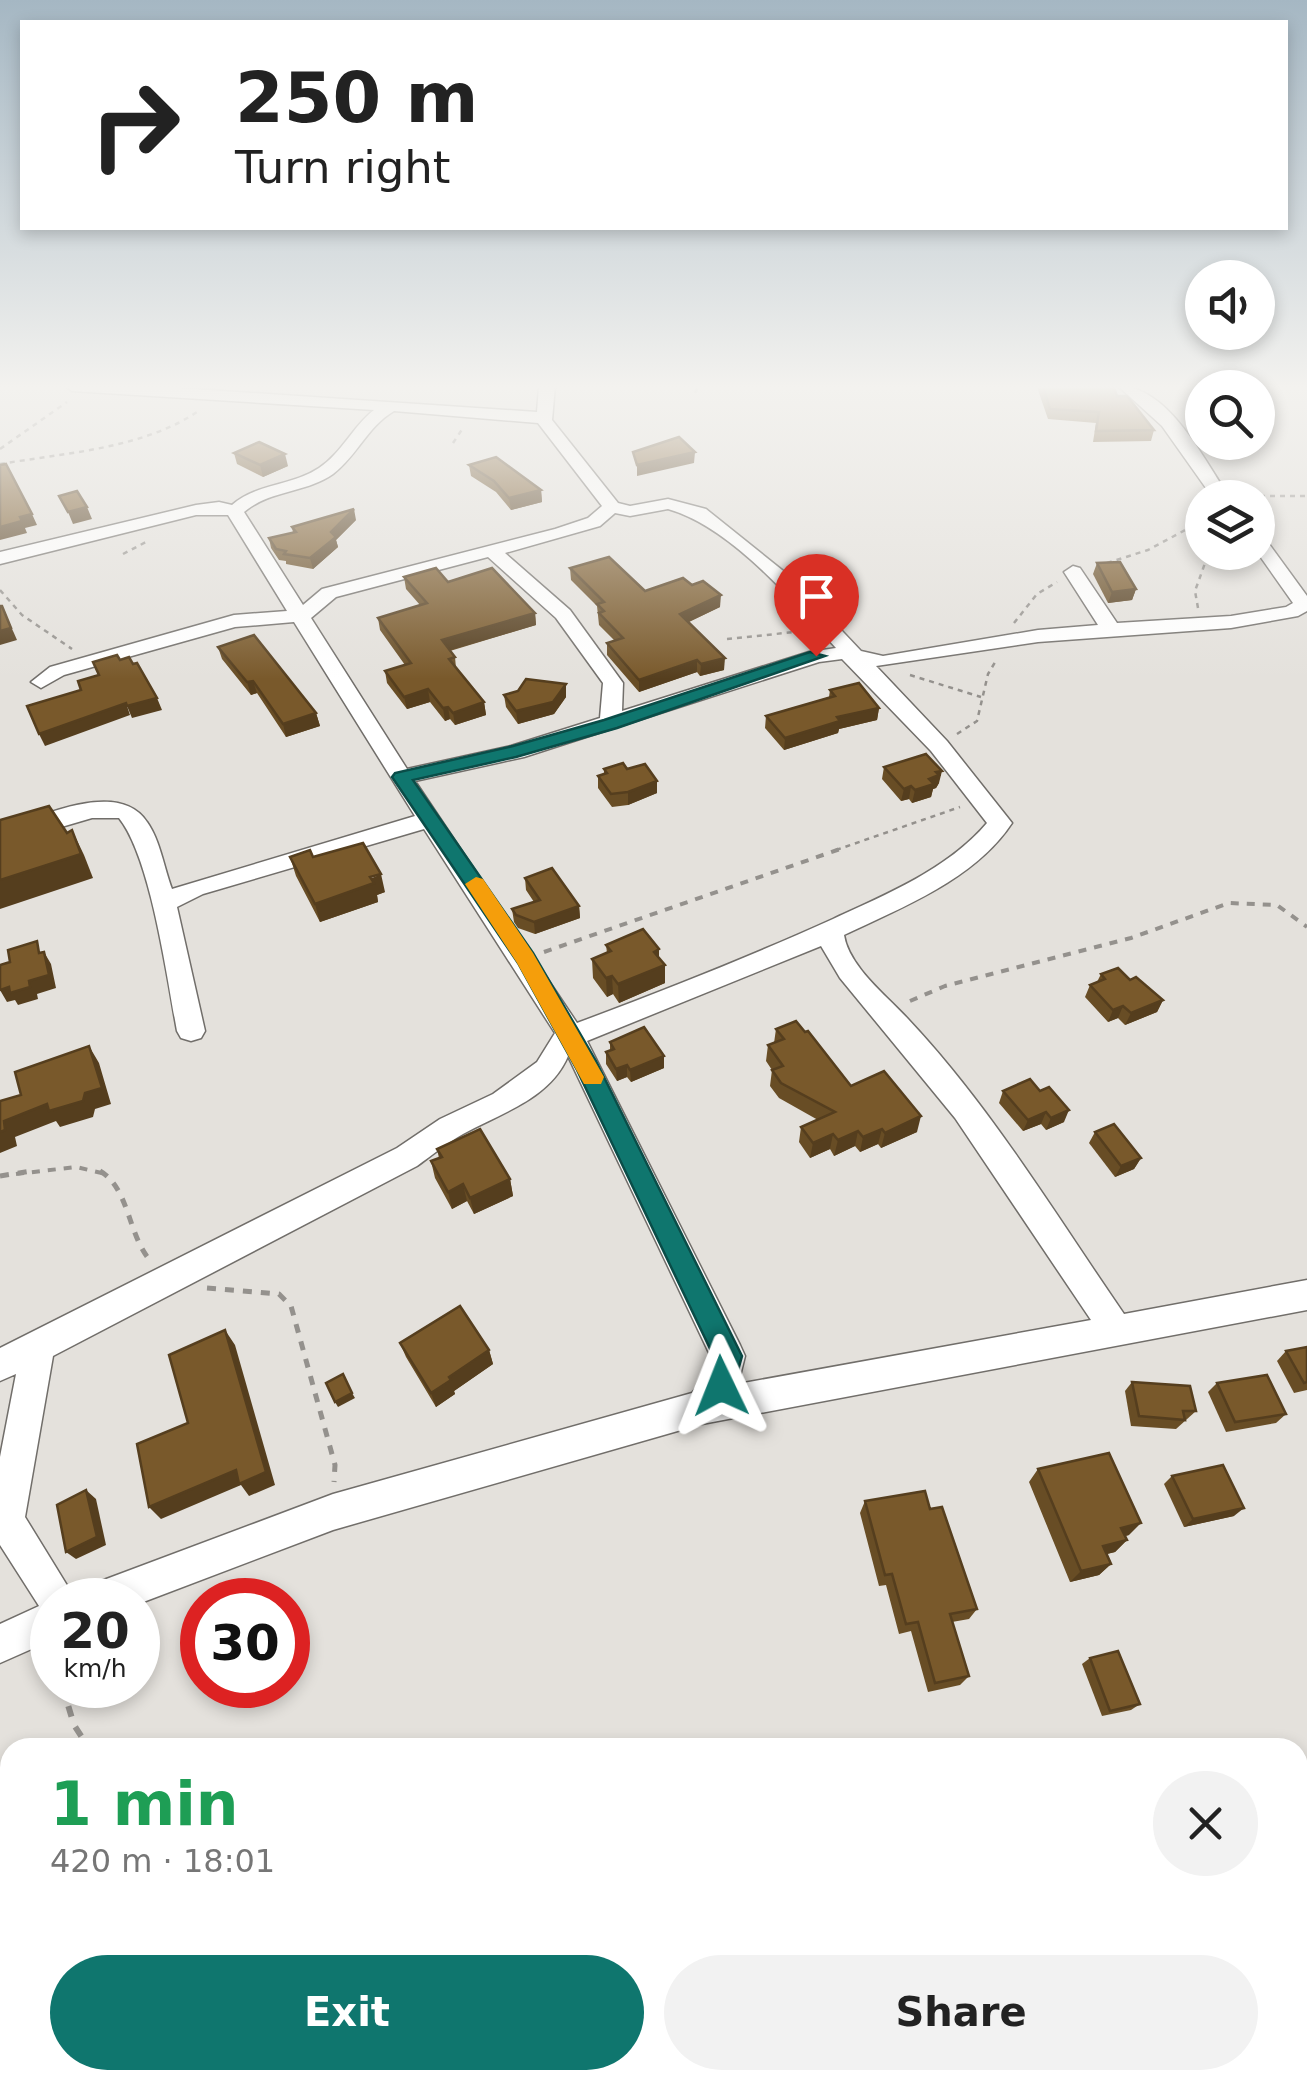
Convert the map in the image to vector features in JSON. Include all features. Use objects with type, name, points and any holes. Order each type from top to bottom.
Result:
[{"type":"street","points":[[235,511],[253,497],[290,483]]},
{"type":"street","points":[[0,1365],[168,1282],[407,1157],[450,1127],[503,1102],[548,1069],[557,1048],[568,1038],[832,931],[927,882],[986,844],[1000,823],[982,799],[940,746],[785,582],[700,514],[668,504],[630,512],[612,507],[595,483]]},
{"type":"street","points":[[0,558],[196,510],[219,507],[235,511],[401,777],[526,958],[568,1038],[588,1067],[728,1356],[721,1386],[702,1407]]},
{"type":"street","points":[[40,682],[57,671],[234,621],[303,615],[329,594],[348,587],[494,552],[594,522],[612,507]]},
{"type":"street","points":[[494,552],[563,614],[612,682],[615,699],[610,724]]},
{"type":"street","points":[[401,777],[516,752],[799,661],[832,654],[920,658],[1038,636],[1258,618],[1306,608],[1275,564]]},
{"type":"street","points":[[1073,572],[1111,629]]},
{"type":"street","points":[[0,837],[91,811],[110,808],[127,812],[139,827],[164,903],[190,1030]]},
{"type":"street","points":[[164,903],[194,888],[431,819]]},
{"type":"street","points":[[832,931],[834,952],[890,1016],[1012,1176],[1118,1333]]},
{"type":"street","points":[[548,1069],[588,1067]]},
{"type":"street","points":[[157,1578],[334,1512],[702,1407],[1307,1295]]},
{"type":"street","points":[[38,1344],[6,1521],[43,1578]]},
{"type":"street","points":[[0,1644],[30,1630]]},
{"type":"path","points":[[1275,496],[1307,496]]},
{"type":"path","points":[[1194,622],[1202,570]]},
{"type":"path","points":[[0,590],[22,615],[56,642],[74,650]]},
{"type":"path","points":[[726,639],[794,632],[981,698]]},
{"type":"path","points":[[526,958],[982,799]]},
{"type":"path","points":[[890,1016],[913,999],[945,986],[1092,950],[1229,903],[1276,906],[1307,927]]},
{"type":"path","points":[[0,1176],[82,1167],[107,1172],[114,1180],[139,1247],[168,1282],[279,1294],[291,1306],[334,1465],[334,1512]]},
{"type":"path","points":[[69,1708],[82,1738]]},
{"type":"building","points":[[0,483],[16,483],[32,514],[0,527]]},
{"type":"building","points":[[496,483],[532,483],[541,490],[509,498]]},
{"type":"building","points":[[77,491],[87,507],[68,512],[59,496]]},
{"type":"building","points":[[354,509],[331,532],[336,537],[310,558],[284,554],[286,551],[276,549],[269,538],[296,532],[292,527]]},
{"type":"building","points":[[609,557],[645,591],[683,578],[692,585],[703,581],[721,595],[680,614],[725,658],[701,664],[697,660],[639,680],[607,643],[623,638],[599,613],[604,611],[597,604],[604,602],[570,568]]},
{"type":"building","points":[[1120,562],[1136,589],[1112,592],[1097,563]]},
{"type":"building","points":[[436,568],[448,582],[492,568],[535,613],[442,640],[455,657],[449,659],[484,702],[453,713],[448,707],[443,708],[428,689],[404,697],[385,671],[411,663],[378,618],[427,603],[404,577]]},
{"type":"building","points":[[0,606],[11,628],[0,631]]},
{"type":"building","points":[[254,635],[316,713],[283,724],[253,681],[247,682],[218,647]]},
{"type":"building","points":[[117,655],[120,660],[129,657],[133,664],[137,663],[157,698],[127,706],[126,703],[39,734],[27,706],[81,690],[78,681],[99,675],[93,662]]},
{"type":"building","points":[[526,679],[566,684],[553,702],[516,711],[504,695],[518,691]]},
{"type":"building","points":[[859,683],[879,708],[837,717],[840,721],[785,738],[766,716],[835,696],[830,690]]},
{"type":"building","points":[[926,754],[942,771],[929,779],[934,784],[915,790],[911,786],[904,789],[884,767]]},
{"type":"building","points":[[623,763],[627,769],[645,764],[657,781],[611,794],[598,776],[607,773],[604,769]]},
{"type":"building","points":[[49,806],[67,833],[72,830],[81,854],[0,880],[0,820]]},
{"type":"building","points":[[363,843],[381,874],[370,877],[374,883],[315,904],[290,857],[310,850],[313,857]]},
{"type":"building","points":[[552,868],[579,906],[534,922],[516,915],[512,909],[540,900],[525,878]]},
{"type":"building","points":[[643,929],[659,949],[654,952],[665,965],[618,984],[612,976],[606,978],[592,959],[611,951],[606,945]]},
{"type":"building","points":[[37,941],[49,975],[29,981],[30,987],[10,993],[9,987],[0,990],[0,965],[10,962],[8,950]]},
{"type":"building","points":[[1118,968],[1130,980],[1136,977],[1163,1000],[1131,1013],[1123,1006],[1113,1010],[1090,985],[1105,979],[1101,974]]},
{"type":"building","points":[[796,1021],[851,1086],[884,1071],[921,1116],[885,1133],[882,1129],[863,1137],[858,1131],[838,1140],[833,1134],[813,1143],[801,1127],[835,1112],[781,1083],[772,1070],[783,1066],[768,1045],[784,1039],[776,1029]]},
{"type":"building","points":[[644,1027],[664,1056],[630,1070],[627,1065],[616,1069],[606,1052],[614,1049],[610,1042]]},
{"type":"building","points":[[89,1046],[102,1088],[85,1093],[83,1101],[49,1111],[47,1104],[4,1121],[5,1130],[0,1132],[0,1101],[21,1095],[15,1072]]},
{"type":"building","points":[[1030,1079],[1040,1091],[1049,1087],[1069,1110],[1051,1118],[1046,1112],[1028,1120],[1003,1091]]},
{"type":"building","points":[[1114,1124],[1141,1158],[1121,1166],[1095,1132]]},
{"type":"building","points":[[480,1129],[510,1179],[470,1198],[463,1184],[448,1192],[431,1161],[442,1157],[437,1149]]},
{"type":"building","points":[[460,1306],[489,1350],[431,1393],[400,1343]]},
{"type":"building","points":[[225,1330],[266,1472],[239,1484],[236,1470],[149,1507],[137,1444],[188,1423],[169,1355]]},
{"type":"building","points":[[1307,1347],[1307,1382],[1304,1383],[1286,1351]]},
{"type":"building","points":[[343,1374],[352,1393],[335,1402],[326,1383]]},
{"type":"building","points":[[1267,1375],[1286,1414],[1235,1422],[1217,1383]]},
{"type":"building","points":[[1132,1382],[1190,1386],[1196,1411],[1183,1411],[1185,1420],[1139,1416]]},
{"type":"building","points":[[1109,1453],[1141,1523],[1121,1528],[1127,1540],[1103,1546],[1111,1564],[1081,1571],[1038,1469]]},
{"type":"building","points":[[1223,1465],[1244,1508],[1193,1519],[1172,1476]]},
{"type":"building","points":[[86,1490],[97,1537],[66,1552],[57,1505]]},
{"type":"building","points":[[925,1491],[930,1509],[942,1507],[977,1609],[950,1614],[969,1676],[935,1683],[918,1622],[906,1624],[892,1574],[885,1575],[865,1501]]},
{"type":"building","points":[[1118,1651],[1140,1704],[1110,1711],[1090,1658]]},
{"type":"slow traffic","points":[[476,884],[526,958],[592,1077]]},
{"type":"route","points":[[721,1386],[728,1356],[588,1067],[568,1038],[526,958],[401,777],[516,752],[816,656]]}]
